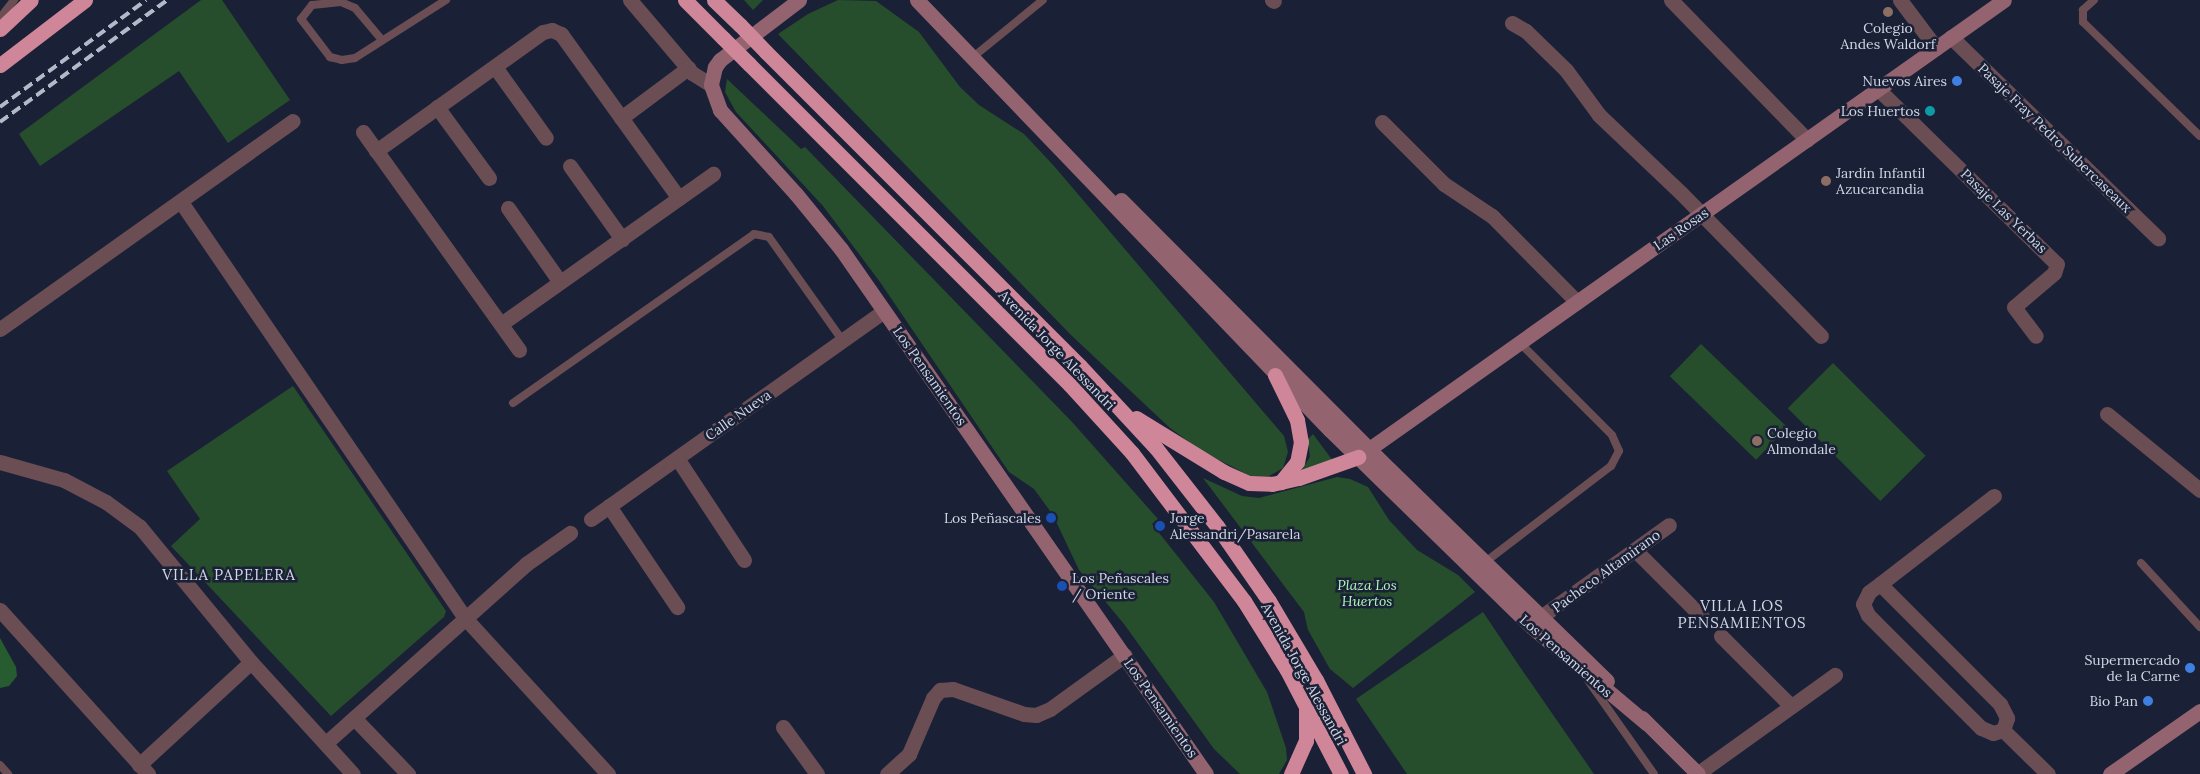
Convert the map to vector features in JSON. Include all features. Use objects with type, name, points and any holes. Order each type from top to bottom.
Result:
[{"type":"highway","points":[[0,29],[31,0]]},
{"type":"highway","points":[[0,65],[85,0]]},
{"type":"highway","name":"Avenida Jorge Alessandri","points":[[685,0],[1050,365],[1132,453],[1225,573],[1305,703],[1341,774]]},
{"type":"highway","name":"Avenida Jorge Alessandri","points":[[714,0],[1120,408],[1195,498],[1269,601],[1316,680],[1364,774]]},
{"type":"highway","points":[[1275,375],[1292,406],[1300,437],[1297,462],[1281,482]]},
{"type":"highway","points":[[1120,408],[1237,478],[1262,485],[1281,482],[1363,453]]},
{"type":"highway","points":[[1291,774],[1306,741],[1305,703]]},
{"type":"main road","points":[[711,85],[712,76],[720,60],[799,0]]},
{"type":"main road","name":"Los Pensamientos","points":[[918,0],[1069,155],[1126,219],[1275,375],[1363,453]]},
{"type":"main road","name":"Las Rosas","points":[[1363,453],[2004,0]]},
{"type":"main road","name":"Los Pensamientos","points":[[711,85],[715,103],[724,118],[816,217],[1125,655],[1206,774]]},
{"type":"main road","name":"Los Pensamientos","points":[[1069,155],[1112,191],[1363,453],[1480,567],[1581,671],[1648,724]]},
{"type":"main road","name":"Los Pensamientos","points":[[1480,567],[1542,616],[1697,774]]},
{"type":"main road","points":[[2110,774],[2199,713]]},
{"type":"street","points":[[630,0],[688,68],[711,85]]},
{"type":"street","points":[[1671,0],[1806,140]]},
{"type":"street","points":[[1900,0],[1936,48]]},
{"type":"street","points":[[1512,24],[1526,31],[1566,70],[1599,115],[1701,214],[1821,336]]},
{"type":"street","points":[[376,151],[543,32],[557,31],[679,198]]},
{"type":"street","name":"Pasaje Fray Pedro Subercaseaux","points":[[1951,38],[2158,238]]},
{"type":"street","points":[[495,67],[546,138]]},
{"type":"street","points":[[621,118],[688,68]]},
{"type":"street","name":"Pasaje Las Yerbas","points":[[1878,89],[2057,264],[2054,273],[2014,306],[2036,336]]},
{"type":"street","points":[[437,108],[489,178]]},
{"type":"street","points":[[0,329],[293,121]]},
{"type":"street","points":[[1382,122],[1444,184],[1492,216],[1577,302]]},
{"type":"street","points":[[363,132],[519,350]]},
{"type":"street","points":[[570,166],[622,239]]},
{"type":"street","points":[[501,324],[713,174]]},
{"type":"street","points":[[181,202],[464,618],[608,774]]},
{"type":"street","points":[[508,208],[560,282]]},
{"type":"street","name":"Calle Nueva","points":[[591,519],[884,311]]},
{"type":"street","points":[[2107,414],[2200,490]]},
{"type":"street","points":[[677,458],[744,560]]},
{"type":"street","points":[[0,462],[64,480],[106,502],[140,528],[251,662],[327,742],[353,774]]},
{"type":"street","points":[[1994,496],[1864,598],[1864,610],[1980,728],[1993,733],[2003,730]]},
{"type":"street","points":[[609,506],[677,606]]},
{"type":"street","name":"Pacheco Altamirano","points":[[1542,616],[1669,525]]},
{"type":"street","points":[[327,742],[464,618],[547,547],[570,533]]},
{"type":"street","points":[[1635,550],[1705,620]]},
{"type":"street","points":[[1880,584],[2000,704],[2007,718],[2003,730]]},
{"type":"street","points":[[0,610],[143,769],[251,662]]},
{"type":"street","points":[[1721,636],[1791,706]]},
{"type":"street","points":[[888,774],[910,754],[933,698],[940,690],[953,689],[1024,714],[1036,715],[1050,709],[1125,655]]},
{"type":"street","points":[[1697,774],[1835,675]]},
{"type":"street","points":[[354,718],[408,774]]},
{"type":"street","points":[[783,727],[818,774]]},
{"type":"street","points":[[2003,730],[2048,774]]},
{"type":"lane","points":[[0,18],[14,0]]},
{"type":"lane","points":[[382,40],[355,8],[341,2],[312,5],[301,19],[330,57],[342,60],[355,58],[446,0]]},
{"type":"lane","points":[[974,57],[1043,0]]},
{"type":"lane","points":[[2094,0],[2082,10],[2083,22],[2200,136]]},
{"type":"lane","points":[[513,403],[754,234],[769,237],[843,341]]},
{"type":"lane","points":[[1480,567],[1610,466],[1619,451],[1612,435],[1520,343]]},
{"type":"lane","points":[[2141,563],[2200,627]]},
{"type":"lane","points":[[1581,671],[1654,774]]},
{"type":"lane","points":[[0,765],[8,774]]},
{"type":"green space","points":[[201,0],[222,0],[290,100],[228,143],[179,71],[40,166],[19,134]]},
{"type":"green space","points":[[744,0],[763,0],[753,10]]},
{"type":"green space","points":[[838,0],[876,1],[919,32],[960,87],[979,105],[1024,134],[1054,166],[1284,436],[1288,452],[1283,468],[1269,476],[1252,477],[1200,450],[1170,428],[1071,335],[778,34],[808,14]]},
{"type":"green space","points":[[727,79],[801,149],[805,147],[1073,423],[1158,519],[1152,524],[1214,602],[1267,692],[1286,748],[1287,760],[1279,774],[1240,774],[1214,749],[1124,624],[1079,570],[1053,515],[1034,489],[1009,472],[880,282],[823,206],[736,112],[725,92]]},
{"type":"green space","points":[[1701,344],[1787,427],[1756,460],[1670,376]]},
{"type":"green space","points":[[1833,363],[1926,456],[1880,501],[1788,408]]},
{"type":"green space","points":[[293,386],[446,611],[444,617],[331,716],[171,546],[200,519],[167,471]]},
{"type":"green space","points":[[1313,434],[1333,461],[1299,474],[1310,457],[1308,439]]},
{"type":"green space","name":"Plaza Los Huertos","points":[[1337,477],[1350,479],[1368,487],[1389,520],[1417,550],[1458,575],[1475,592],[1353,688],[1330,669],[1308,630],[1304,612],[1203,478],[1242,496],[1259,498]]},
{"type":"green space","points":[[1483,612],[1594,774],[1407,774],[1356,699]]},
{"type":"green space","points":[[0,638],[16,667],[17,676],[9,686],[0,688]]},
{"type":"railway","points":[[0,107],[146,0]]},
{"type":"railway","points":[[0,122],[167,0]]},
{"type":"place","name":"Colegio Andes Waldorf","points":[[1888,12]]},
{"type":"place","name":"Nuevos Aires","points":[[1957,81]]},
{"type":"place","name":"Los Huertos","points":[[1930,111]]},
{"type":"place","name":"Jardín Infantil Azucarcandia","points":[[1826,181]]},
{"type":"place","name":"Colegio Almondale","points":[[1757,441]]},
{"type":"place","name":"Los Peñascales","points":[[1051,518]]},
{"type":"place","name":"Jorge Alessandri/Pasarela","points":[[1160,526]]},
{"type":"place","name":"Los Peñascales / Oriente","points":[[1062,586]]},
{"type":"place","name":"Supermercado de la Carne","points":[[2190,668]]},
{"type":"place","name":"Bio Pan","points":[[2148,701]]},
{"type":"district","name":"VILLA PAPELERA","points":[[229,575]]},
{"type":"district","name":"VILLA LOS PENSAMIENTOS","points":[[1742,614]]}]
